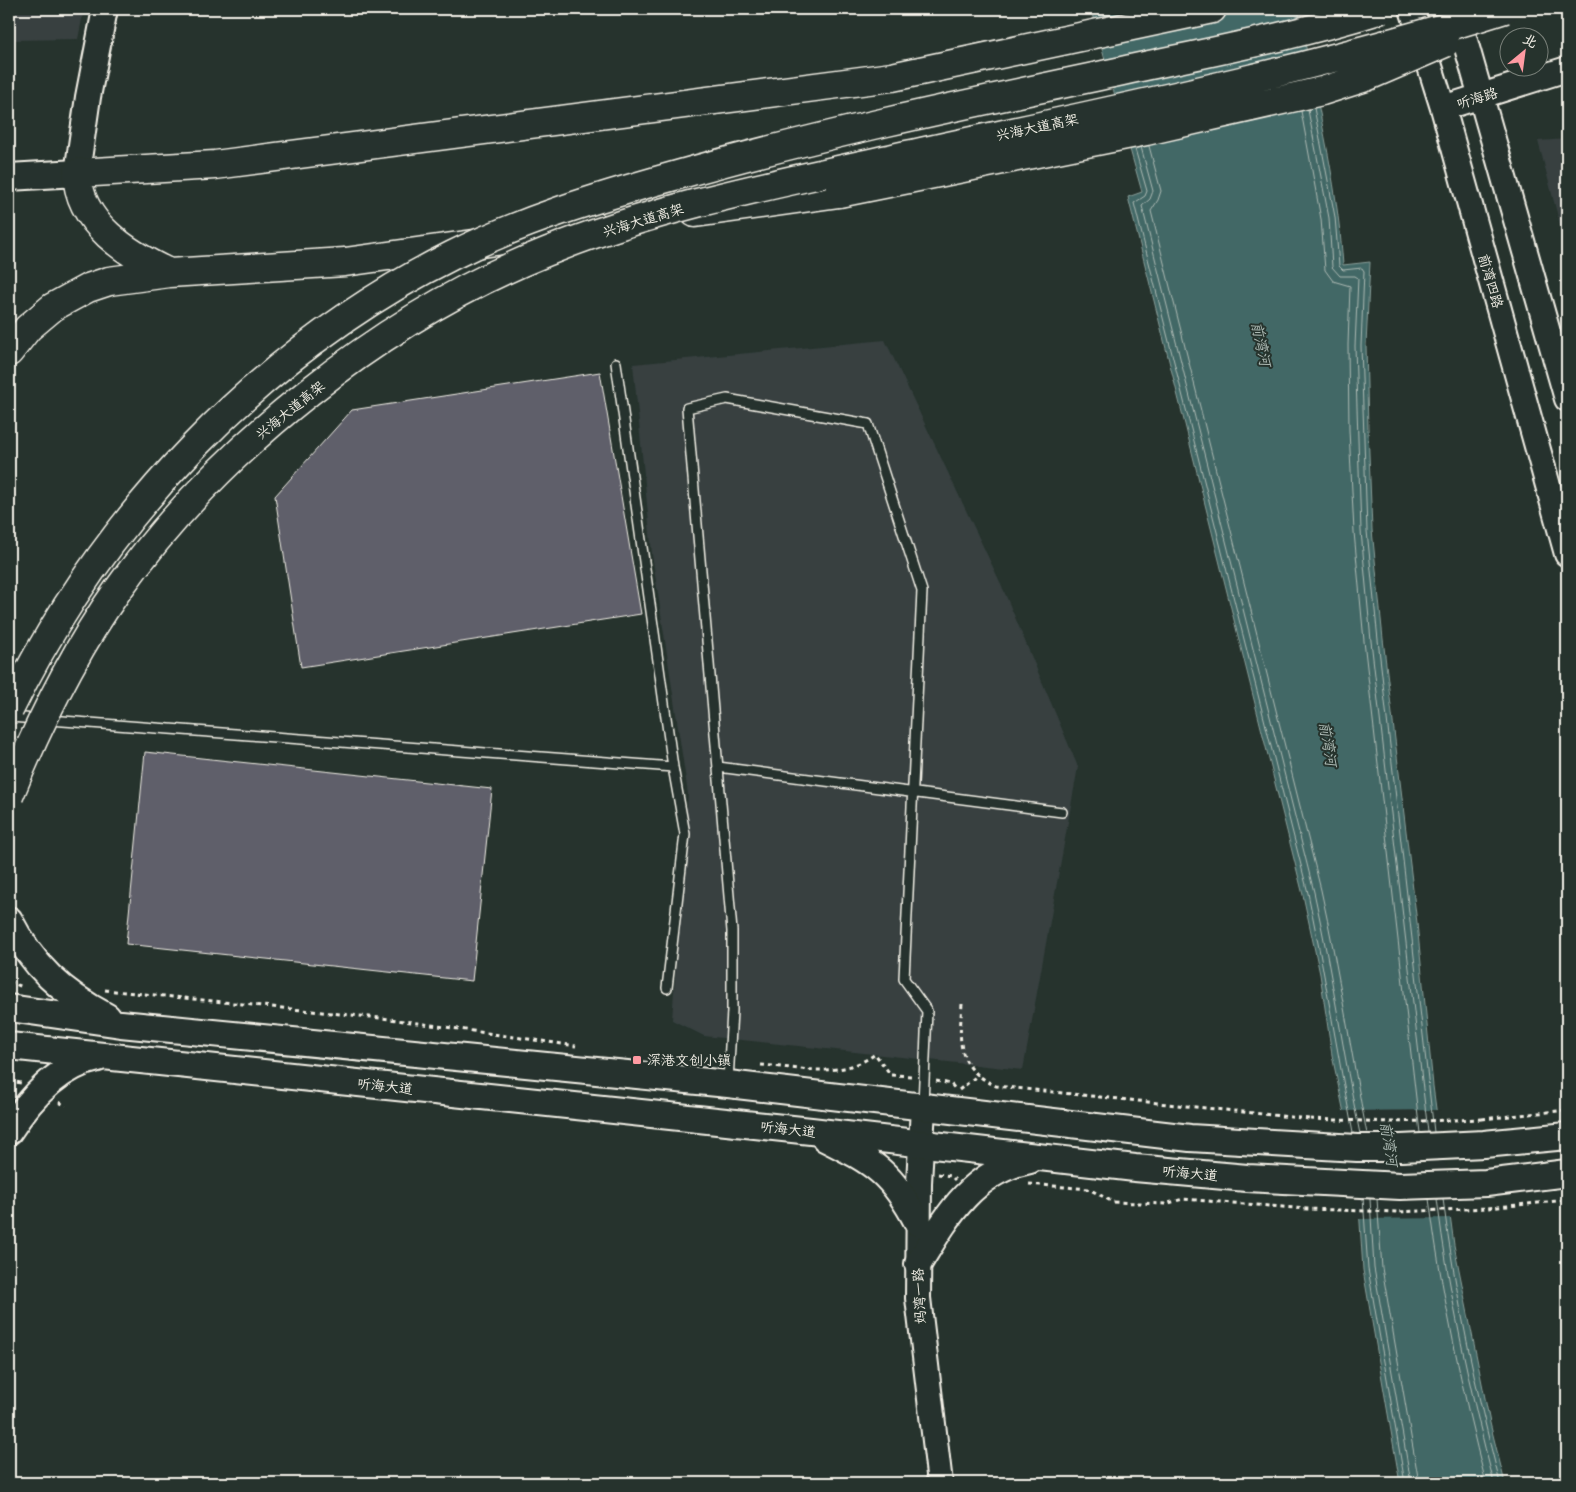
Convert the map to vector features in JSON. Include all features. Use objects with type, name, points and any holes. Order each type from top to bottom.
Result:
[{"type":"main road","points":[[9,177],[215,165],[892,77],[1212,9]]},
{"type":"main road","points":[[9,710],[50,632],[87,573],[124,525],[179,462],[288,361],[347,315],[400,283],[456,253],[593,199],[732,159],[863,127],[1258,41],[1382,9]]},
{"type":"main road","name":"兴海大道高架","points":[[9,796],[47,712],[116,593],[198,493],[250,442],[315,388],[369,348],[425,312],[484,280],[546,252],[624,225],[752,188],[1259,78],[1427,34],[1505,9]]},
{"type":"main road","points":[[9,352],[38,318],[70,296],[109,282],[170,273],[346,262],[839,193],[1146,132],[1322,91],[1383,70],[1520,9]]},
{"type":"main road","points":[[77,173],[83,202],[98,224],[130,252],[170,273]]},
{"type":"main road","points":[[9,920],[30,956],[50,978],[68,994],[121,1024]]},
{"type":"main road","points":[[9,1008],[121,1024],[728,1073],[923,1107],[1190,1138],[1402,1148],[1483,1131],[1567,1136]]},
{"type":"main road","name":"听海大道","points":[[9,1046],[1183,1172],[1308,1182],[1400,1186],[1487,1195],[1567,1173]]},
{"type":"main road","points":[[9,1131],[26,1107],[47,1084],[84,1061],[104,1057]]},
{"type":"main road","points":[[811,1131],[846,1148],[881,1170],[895,1184],[918,1223]]},
{"type":"main road","points":[[918,1264],[954,1206],[966,1192],[999,1170],[1017,1162],[1040,1158]]},
{"type":"street","points":[[77,173],[88,98],[105,9]]},
{"type":"street","name":"前湾四路","points":[[1412,9],[1443,108],[1567,554]]},
{"type":"street","points":[[1456,9],[1567,399]]},
{"type":"street","name":"听海路","points":[[1443,108],[1567,69]]},
{"type":"street","name":"妈湾一路","points":[[923,1107],[918,1264],[921,1330],[940,1483]]},
{"type":"lane","points":[[616,363],[673,767],[685,834],[667,988]]},
{"type":"lane","points":[[728,1073],[732,1011],[732,931],[687,408],[727,399],[868,424],[922,591],[904,979],[928,1011],[923,1107]]},
{"type":"lane","points":[[9,717],[673,767]]},
{"type":"lane","points":[[718,767],[1062,812]]},
{"type":"path","points":[[9,982],[26,988]]},
{"type":"path","points":[[99,989],[390,1020],[582,1046]]},
{"type":"path","points":[[962,1004],[960,1049],[965,1059],[978,1075],[996,1086],[1012,1090],[1310,1119],[1392,1122],[1483,1131],[1567,1110]]},
{"type":"path","points":[[728,1073],[840,1070],[864,1062],[875,1054],[891,1075]]},
{"type":"path","points":[[958,1092],[978,1075]]},
{"type":"path","points":[[1024,1184],[1089,1189],[1113,1202],[1165,1204],[1183,1199],[1307,1209],[1397,1212],[1487,1195],[1567,1200]]},
{"type":"shaded area","points":[[9,9],[84,9],[78,39],[9,40]]},
{"type":"shaded area","points":[[1567,139],[1567,251],[1538,141]]},
{"type":"shaded area","points":[[885,340],[1001,584],[1078,767],[1023,1070],[704,1036],[672,1020],[688,794],[652,554],[633,364]]},
{"type":"water","name":"前湾河","points":[[1072,9],[1298,9],[1331,168],[1343,265],[1370,262],[1366,345],[1368,429],[1372,530],[1383,639],[1417,923],[1433,1086],[1454,1245],[1490,1423],[1505,1483],[1400,1483],[1363,1270],[1357,1176],[1332,1055],[1320,974],[1303,895],[1128,197],[1142,192],[1091,10],[1073,13]]},
{"type":"pier","points":[[1439,1110],[1453,1218],[1357,1219],[1354,1176],[1341,1111]]},
{"type":"building","points":[[600,372],[641,614],[301,667],[275,496],[352,410]]},
{"type":"building","points":[[145,752],[492,789],[472,981],[126,944]]},
{"type":"place","name":"深港文创小镇","points":[[637,1060]]}]
